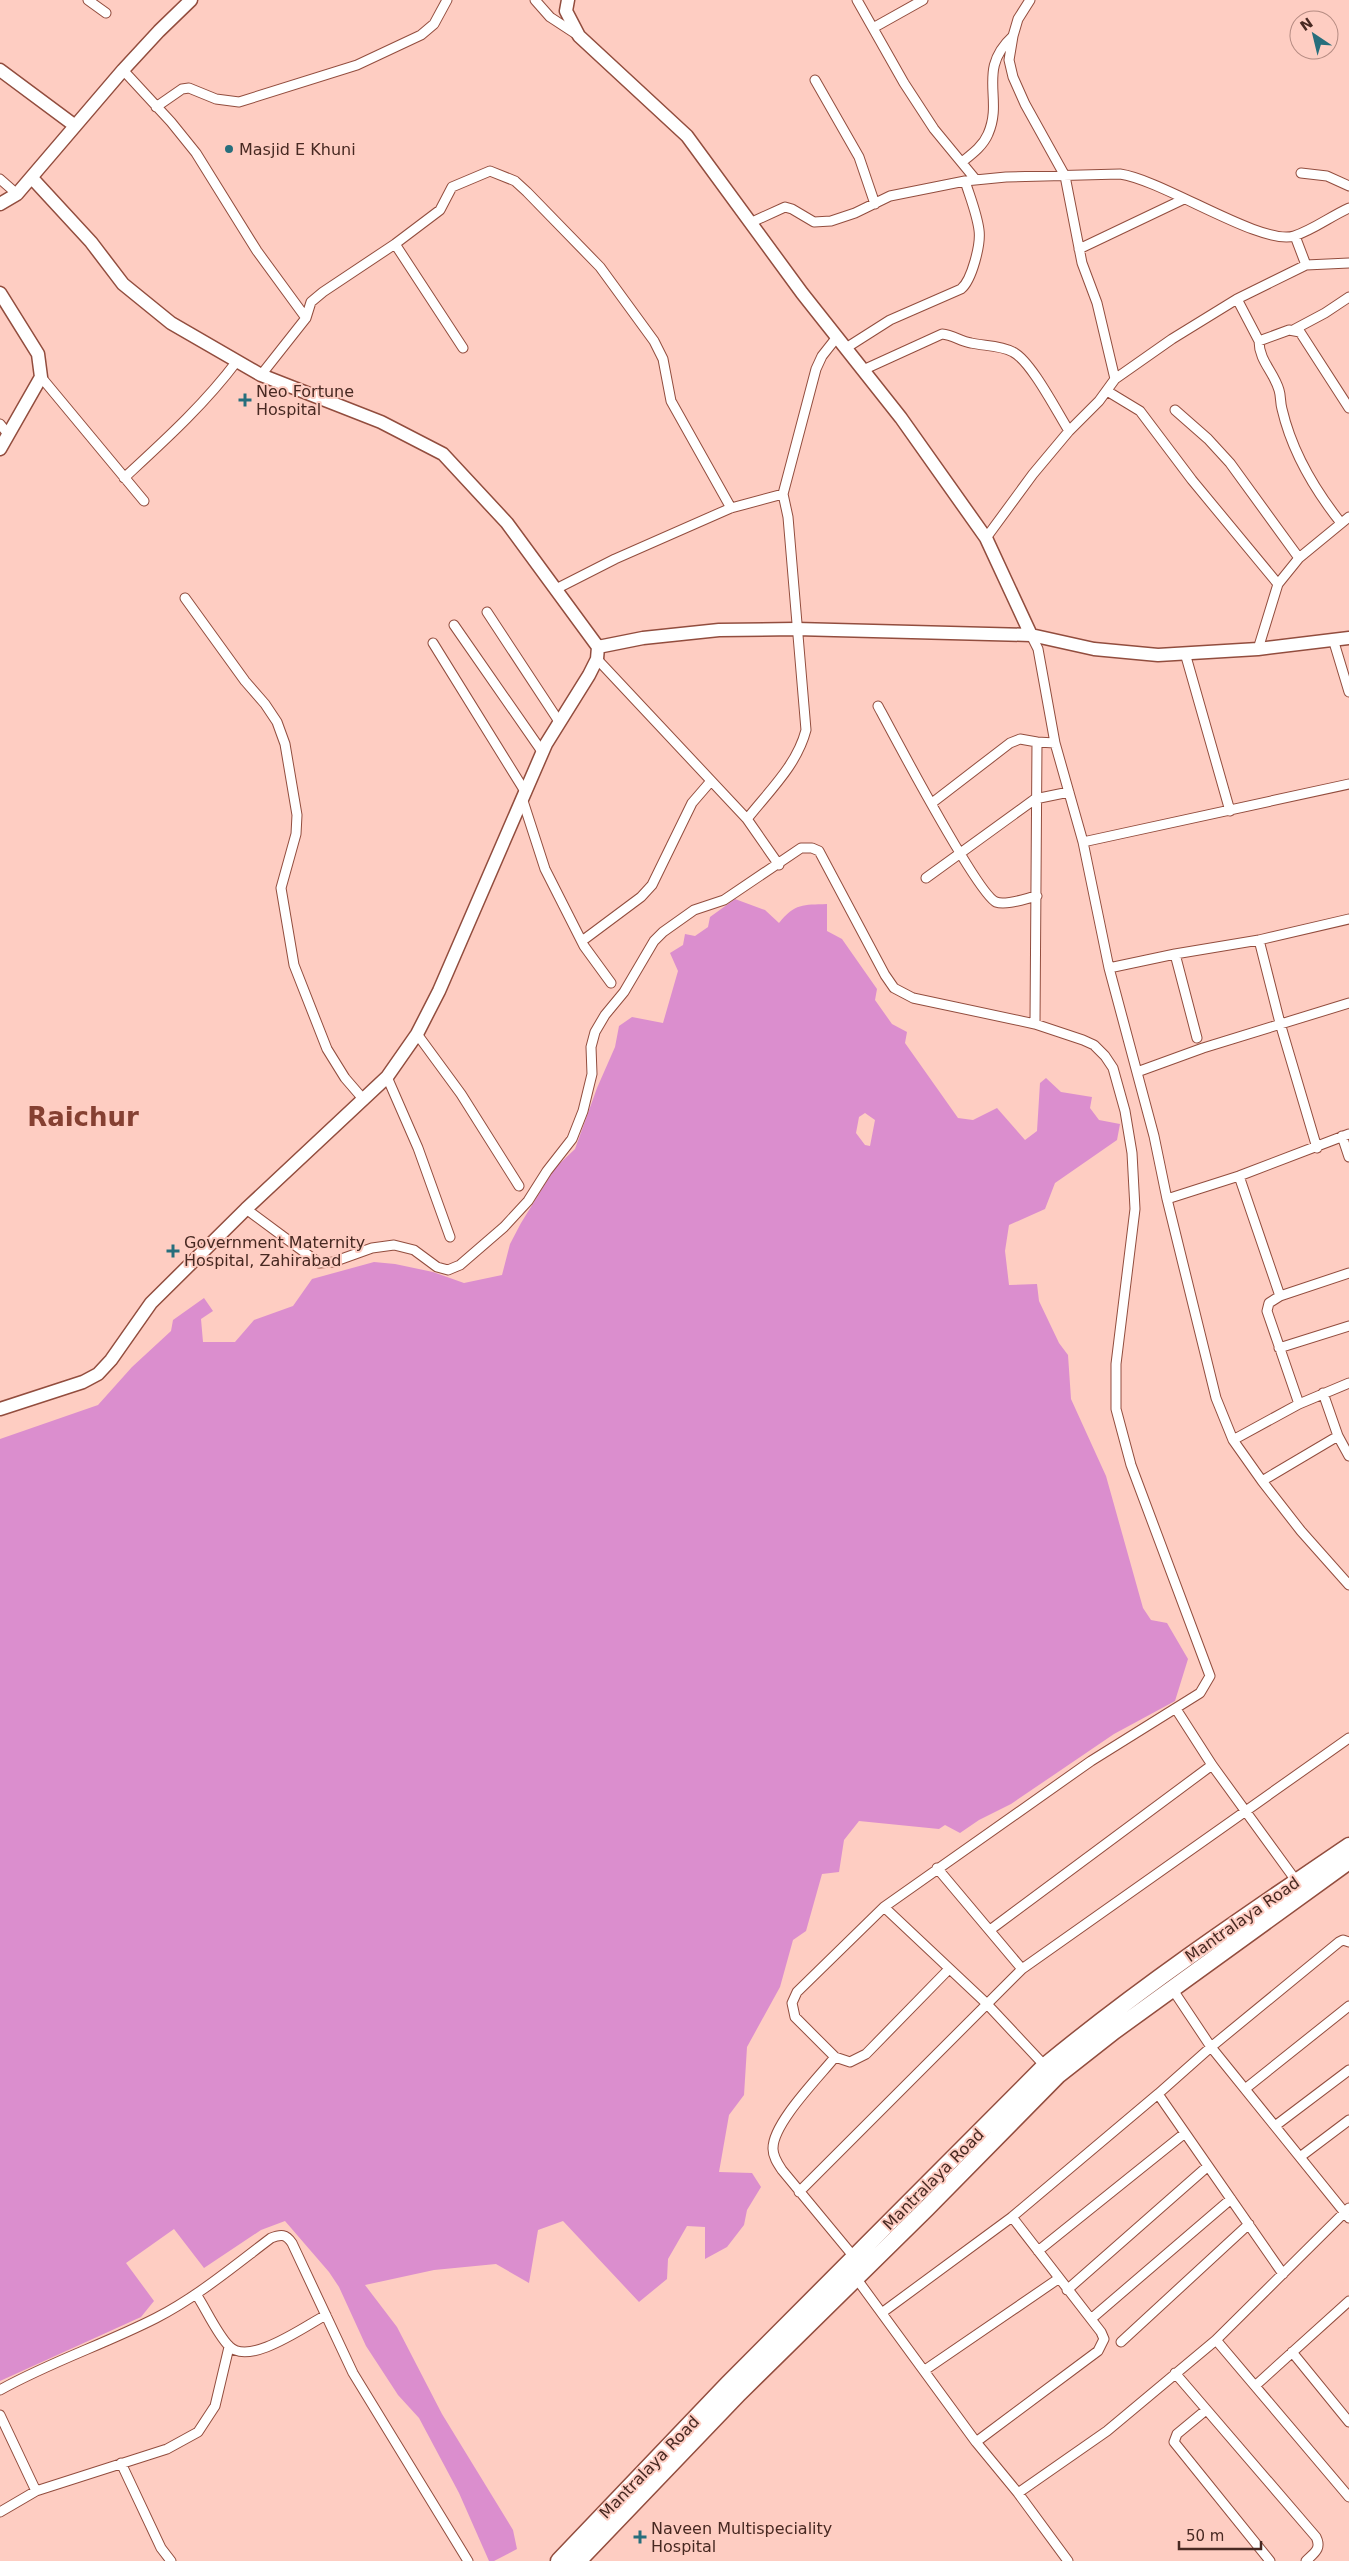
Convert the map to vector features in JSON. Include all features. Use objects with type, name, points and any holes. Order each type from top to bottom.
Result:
[{"type":"highway","name":"Mantralaya Road","points":[[559,2561],[854,2257],[1045,2066],[1101,2020],[1349,1846]]},
{"type":"highway","name":"Mantralaya Road","points":[[578,2561],[739,2392],[856,2278],[1058,2075],[1114,2031],[1349,1862]]},
{"type":"street","points":[[88,0],[106,13]]},
{"type":"street","points":[[0,204],[17,194],[32,178],[74,125],[122,70],[159,30],[191,0]]},
{"type":"street","points":[[156,107],[182,89],[189,88],[216,99],[239,102],[338,72],[421,35],[434,24],[447,0]]},
{"type":"street","points":[[536,0],[550,17],[579,36],[687,136],[837,337],[901,418],[986,538],[1038,649],[1055,743],[1083,842],[1109,968],[1137,1072],[1216,1398],[1233,1440],[1262,1481],[1301,1531],[1349,1585]]},
{"type":"street","points":[[568,0],[566,11],[579,36]]},
{"type":"street","points":[[857,0],[934,129],[976,180]]},
{"type":"street","points":[[872,28],[924,0]]},
{"type":"street","points":[[1030,0],[1018,19],[1009,60],[1013,77],[1025,104],[1065,176],[1082,263],[1097,303],[1115,379]]},
{"type":"street","points":[[962,162],[978,149],[989,133],[993,111],[994,62],[1002,47],[1013,36]]},
{"type":"street","points":[[0,70],[74,125]]},
{"type":"street","points":[[122,70],[196,153],[257,250],[306,318]]},
{"type":"street","points":[[815,80],[859,157],[875,204]]},
{"type":"street","points":[[261,375],[306,318],[312,302],[323,292],[395,244],[440,210],[452,187],[462,181],[490,171],[515,181],[600,267],[654,341],[663,360],[671,401],[731,508]]},
{"type":"street","points":[[1300,173],[1327,176],[1349,186]]},
{"type":"street","points":[[752,222],[785,207],[814,222],[831,221],[855,213],[890,196],[965,180],[1120,174],[1135,176],[1263,233],[1281,238],[1294,236],[1349,208]]},
{"type":"street","points":[[32,178],[91,242],[123,284],[171,323],[261,375],[380,422],[443,454],[507,523],[556,589],[598,653],[746,819],[779,866]]},
{"type":"street","points":[[0,180],[17,194]]},
{"type":"street","points":[[846,348],[890,320],[961,289],[968,283],[972,275],[979,231],[965,180]]},
{"type":"street","points":[[1079,249],[1184,199]]},
{"type":"street","points":[[1294,236],[1306,265]]},
{"type":"street","points":[[395,244],[463,348]]},
{"type":"street","points":[[986,538],[1033,474],[1069,430],[1107,391],[1115,379],[1172,339],[1237,299],[1306,265],[1349,263]]},
{"type":"street","points":[[0,293],[38,354],[41,377],[144,501]]},
{"type":"street","points":[[1259,341],[1294,329],[1325,313],[1349,297]]},
{"type":"street","points":[[1237,299],[1259,341],[1262,358],[1279,389],[1282,409],[1300,461],[1318,493],[1341,523]]},
{"type":"street","points":[[1294,329],[1300,332],[1349,408]]},
{"type":"street","points":[[863,370],[942,334],[952,335],[970,343],[1008,350],[1020,357],[1069,430]]},
{"type":"street","points":[[746,819],[793,763],[802,748],[806,730],[788,517],[783,494],[816,369],[822,356],[837,337]]},
{"type":"street","points":[[124,478],[180,426],[215,390],[237,361]]},
{"type":"street","points":[[0,449],[4,429],[41,377]]},
{"type":"street","points":[[1107,391],[1140,411],[1192,480],[1278,584]]},
{"type":"street","points":[[1175,410],[1208,439],[1230,463],[1299,558]]},
{"type":"street","points":[[556,589],[615,559],[731,508],[783,494]]},
{"type":"street","points":[[1258,649],[1278,584],[1299,558],[1349,516]]},
{"type":"street","points":[[185,598],[245,681],[265,704],[277,722],[285,744],[298,814],[296,834],[281,888],[294,965],[327,1049],[345,1078],[364,1100]]},
{"type":"street","points":[[486,612],[560,723]]},
{"type":"street","points":[[454,625],[543,753]]},
{"type":"street","points":[[0,1409],[83,1382],[98,1374],[111,1360],[151,1303],[246,1209],[387,1077],[417,1034],[439,991],[543,753],[598,653],[643,638],[719,630],[796,629],[1031,635],[1094,649],[1158,656],[1258,649],[1349,638]]},
{"type":"street","points":[[1333,639],[1349,692]]},
{"type":"street","points":[[433,644],[525,797],[545,869],[582,941],[611,983]]},
{"type":"street","points":[[1185,653],[1230,811]]},
{"type":"street","points":[[878,706],[960,853],[989,897],[995,902],[1001,903],[1038,896]]},
{"type":"street","points":[[932,803],[1010,744],[1020,739],[1055,743]]},
{"type":"street","points":[[1035,1024],[1038,896],[1035,800],[1037,742]]},
{"type":"street","points":[[582,941],[641,897],[652,885],[692,803],[711,781]]},
{"type":"street","points":[[1083,842],[1349,784]]},
{"type":"street","points":[[926,878],[1035,800],[1070,792]]},
{"type":"street","points":[[246,1209],[319,1262],[333,1262],[372,1248],[394,1245],[414,1250],[437,1267],[448,1270],[460,1265],[504,1227],[528,1201],[546,1172],[572,1140],[583,1111],[592,1074],[591,1047],[595,1032],[605,1015],[624,992],[654,942],[663,932],[694,910],[724,900],[757,876],[779,866],[802,848],[812,848],[819,851],[885,975],[901,993],[913,998],[1035,1024],[1088,1043],[1105,1056],[1113,1068],[1125,1111],[1132,1153],[1135,1209],[1116,1364],[1116,1409],[1131,1465],[1210,1676],[1200,1693],[1091,1760],[884,1906],[797,1992],[792,2004],[795,2017],[835,2057],[850,2062],[866,2054],[949,1969]]},
{"type":"street","points":[[1109,968],[1175,954],[1259,940],[1349,919]]},
{"type":"street","points":[[1259,940],[1280,1024],[1317,1148]]},
{"type":"street","points":[[1175,954],[1197,1038]]},
{"type":"street","points":[[1137,1072],[1349,1003]]},
{"type":"street","points":[[417,1034],[461,1094],[518,1186]]},
{"type":"street","points":[[387,1077],[418,1148],[450,1237]]},
{"type":"street","points":[[1167,1199],[1317,1148],[1345,1135],[1349,1157]]},
{"type":"street","points":[[1239,1176],[1280,1296]]},
{"type":"street","points":[[1299,1404],[1267,1311],[1269,1303],[1280,1296],[1349,1273]]},
{"type":"street","points":[[1279,1348],[1349,1326]]},
{"type":"street","points":[[1233,1440],[1299,1404],[1349,1383]]},
{"type":"street","points":[[1323,1393],[1338,1436],[1349,1456]]},
{"type":"street","points":[[1262,1481],[1338,1436]]},
{"type":"street","points":[[1176,1709],[1212,1765],[1297,1882]]},
{"type":"street","points":[[799,2192],[1022,1969],[1349,1738]]},
{"type":"street","points":[[990,1930],[1212,1765]]},
{"type":"street","points":[[937,1868],[1022,1969]]},
{"type":"street","points":[[884,1906],[986,2003],[1045,2066]]},
{"type":"street","points":[[883,2312],[1012,2217],[1211,2047],[1339,1942],[1343,1940],[1349,1942]]},
{"type":"street","points":[[1018,2493],[1107,2431],[1216,2340],[1347,2213],[1300,2158],[1211,2047],[1173,1990]]},
{"type":"street","points":[[1245,2089],[1349,2006]]},
{"type":"street","points":[[835,2057],[780,2125],[772,2149],[775,2159],[799,2192],[854,2257]]},
{"type":"street","points":[[1274,2126],[1349,2070]]},
{"type":"street","points":[[1158,2094],[1282,2274]]},
{"type":"street","points":[[1300,2158],[1349,2120]]},
{"type":"street","points":[[1038,2251],[1185,2133]]},
{"type":"street","points":[[1066,2290],[1208,2166]]},
{"type":"street","points":[[1090,2319],[1231,2199]]},
{"type":"street","points":[[976,2442],[1098,2351],[1104,2339],[1101,2332],[1066,2290],[1012,2217]]},
{"type":"street","points":[[1121,2342],[1249,2224]]},
{"type":"street","points":[[0,2390],[29,2374],[156,2318],[196,2294],[272,2238],[282,2234],[287,2236],[292,2243],[353,2373],[468,2561]]},
{"type":"street","points":[[856,2278],[883,2312],[976,2442],[1018,2493],[1067,2560]]},
{"type":"street","points":[[925,2370],[1058,2279]]},
{"type":"street","points":[[196,2294],[229,2347],[242,2353],[252,2353],[326,2315]]},
{"type":"street","points":[[1255,2386],[1349,2301]]},
{"type":"street","points":[[1216,2340],[1349,2497]]},
{"type":"street","points":[[0,2512],[36,2491],[167,2449],[198,2432],[215,2406],[229,2347]]},
{"type":"street","points":[[1292,2352],[1349,2422]]},
{"type":"street","points":[[1175,2373],[1316,2537],[1319,2546],[1318,2550],[1306,2561]]},
{"type":"street","points":[[1206,2410],[1177,2434],[1174,2442],[1270,2561]]},
{"type":"street","points":[[0,2416],[36,2491]]},
{"type":"street","points":[[121,2463],[162,2548],[171,2561]]},
{"type":"shaded area","points":[[735,899],[765,910],[779,923],[785,916],[800,906],[827,904],[827,931],[842,939],[877,989],[875,1000],[892,1024],[907,1032],[905,1043],[958,1118],[973,1120],[997,1108],[1025,1140],[1037,1131],[1040,1083],[1046,1078],[1061,1092],[1092,1097],[1090,1108],[1099,1120],[1120,1124],[1117,1140],[1055,1183],[1045,1209],[1009,1225],[1005,1251],[1009,1285],[1037,1284],[1039,1301],[1059,1343],[1068,1355],[1071,1399],[1106,1476],[1143,1608],[1151,1620],[1167,1623],[1188,1659],[1175,1701],[1114,1734],[1011,1804],[979,1820],[960,1833],[945,1825],[939,1829],[859,1821],[844,1840],[839,1872],[822,1874],[806,1931],[793,1940],[780,1987],[747,2047],[744,2095],[729,2115],[719,2172],[752,2173],[761,2187],[747,2210],[744,2225],[727,2247],[705,2259],[705,2227],[687,2226],[668,2259],[667,2279],[639,2302],[563,2221],[538,2230],[529,2283],[496,2264],[434,2270],[365,2285],[397,2327],[442,2414],[513,2530],[517,2549],[494,2561],[489,2561],[459,2493],[419,2418],[398,2395],[366,2346],[339,2287],[329,2272],[285,2221],[261,2230],[204,2268],[174,2229],[126,2263],[154,2301],[141,2317],[0,2381],[0,1439],[98,1405],[132,1367],[171,1331],[173,1320],[204,1298],[213,1311],[201,1319],[203,1342],[235,1342],[254,1320],[293,1306],[312,1279],[374,1262],[395,1264],[433,1272],[464,1283],[502,1275],[510,1244],[521,1223],[555,1168],[575,1149],[597,1088],[615,1047],[619,1026],[632,1017],[663,1023],[678,971],[670,953],[683,945],[685,934],[695,936],[708,927],[710,917]],"holes":[[[865,1113],[875,1120],[870,1146],[865,1145],[856,1133],[859,1117]]]},
{"type":"place","name":"Masjid E Khuni","points":[[229,149]]},
{"type":"place","name":"Neo Fortune Hospital","points":[[245,400]]},
{"type":"place","name":"Government Maternity Hospital, Zahirabad","points":[[173,1251]]},
{"type":"place","name":"Naveen Multispeciality Hospital","points":[[640,2537]]},
{"type":"district","name":"Raichur","points":[[83,1117]]}]
